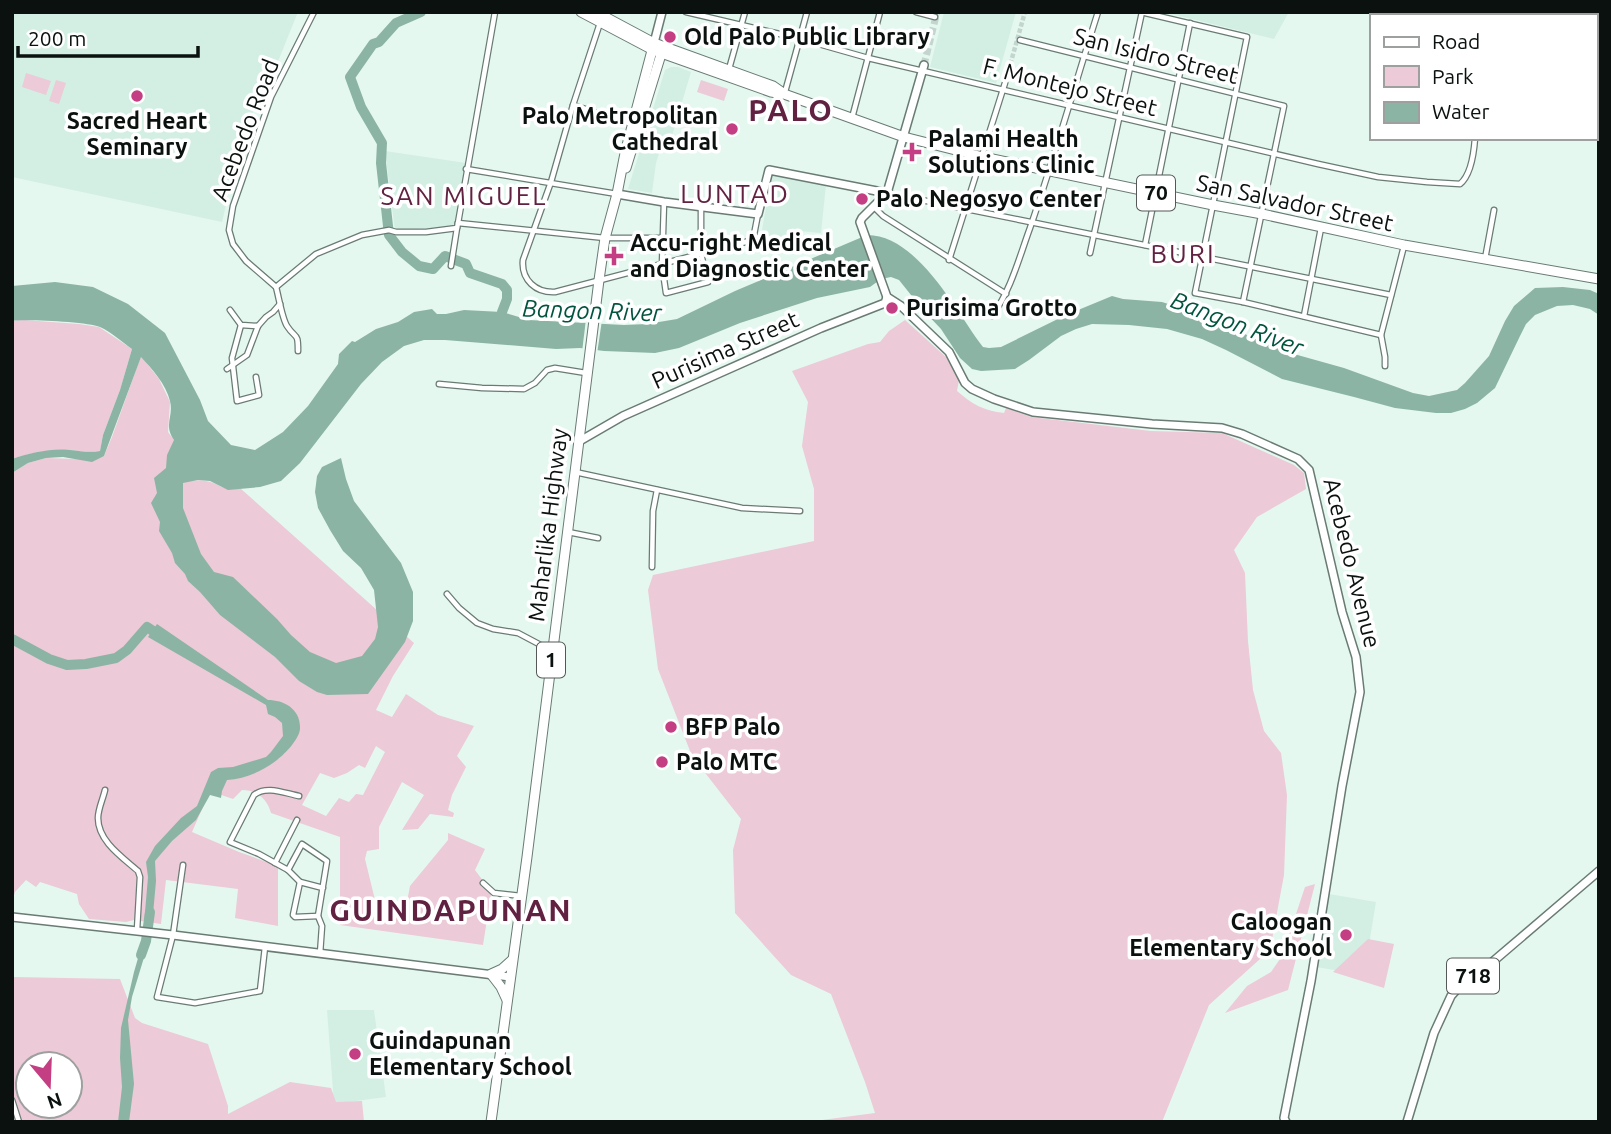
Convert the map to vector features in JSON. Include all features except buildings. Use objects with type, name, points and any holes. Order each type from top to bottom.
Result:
[{"type":"highway","name":"San Salvador Street","points":[[581,12],[601,16],[658,48],[771,92],[784,94],[904,137],[983,157],[1404,245],[1598,276]]},
{"type":"highway","name":"San Salvador Street","points":[[658,48],[773,86],[784,94]]},
{"type":"highway","name":"1","points":[[617,194],[633,124],[658,48]]},
{"type":"highway","name":"1","points":[[599,280],[605,238],[631,154],[658,48]]},
{"type":"highway","name":"Maharlika Highway","points":[[491,1122],[599,280]]},
{"type":"highway","points":[[507,1000],[491,974],[502,970],[512,960]]},
{"type":"street","name":"Acebedo Road","points":[[276,287],[246,261],[233,244],[229,229],[233,206],[271,97],[314,12]]},
{"type":"street","points":[[451,266],[495,12]]},
{"type":"street","points":[[658,48],[662,12]]},
{"type":"street","name":"F. Montejo Street","points":[[686,12],[868,58],[923,67],[1005,86],[1070,106],[1168,130],[1378,177],[1460,184],[1465,180],[1475,140]]},
{"type":"street","points":[[729,70],[745,12]]},
{"type":"street","points":[[784,94],[807,12]]},
{"type":"street","points":[[852,119],[880,12]]},
{"type":"street","points":[[916,12],[935,17]]},
{"type":"street","points":[[992,316],[1006,295],[1070,106],[1098,12]]},
{"type":"street","points":[[1090,253],[1141,12],[1247,37],[1195,293],[1381,335]]},
{"type":"street","points":[[601,16],[551,182],[523,260],[522,268],[529,282],[537,289],[555,292],[753,240],[769,170],[1391,295]]},
{"type":"street","points":[[1145,246],[1190,23]]},
{"type":"street","name":"San Isidro Street","points":[[1020,40],[1284,106],[1274,154]]},
{"type":"street","points":[[887,297],[861,220],[887,193],[923,67]]},
{"type":"street","points":[[949,260],[1005,86]]},
{"type":"street","points":[[573,105],[633,124]]},
{"type":"street","points":[[1243,302],[1274,154]]},
{"type":"street","points":[[466,169],[664,202],[758,214]]},
{"type":"street","points":[[664,202],[662,265],[666,293],[708,282],[701,254],[701,207]]},
{"type":"street","points":[[874,207],[883,216],[1006,295]]},
{"type":"street","points":[[1485,259],[1494,209]]},
{"type":"street","points":[[298,351],[298,338],[287,326],[276,287],[316,254],[362,235],[388,230],[408,232],[457,225],[605,238],[662,238]]},
{"type":"street","points":[[1304,316],[1321,227]]},
{"type":"street","points":[[1385,366],[1381,335],[1404,245]]},
{"type":"street","name":"Purisima Street","points":[[578,442],[623,416],[821,328],[885,303],[887,297]]},
{"type":"street","name":"Acebedo Avenue","points":[[887,297],[901,306],[949,352],[965,383],[994,399],[1033,412],[1222,428],[1298,458],[1309,470],[1342,612],[1356,657],[1360,692],[1311,981],[1284,1118],[1286,1122]]},
{"type":"street","points":[[229,368],[247,355],[258,327],[280,304]]},
{"type":"street","points":[[230,310],[241,325],[258,327]]},
{"type":"street","points":[[241,325],[229,368],[237,401],[259,395],[256,377]]},
{"type":"street","points":[[439,384],[524,389],[535,383],[547,370],[555,368],[587,373]]},
{"type":"street","points":[[575,472],[741,508],[800,511]]},
{"type":"street","points":[[652,567],[653,511],[657,490]]},
{"type":"street","points":[[567,532],[598,538]]},
{"type":"street","points":[[447,594],[477,623],[518,633],[552,651]]},
{"type":"street","points":[[105,790],[98,815],[100,829],[106,841],[138,871],[139,931]]},
{"type":"street","points":[[299,796],[259,790],[230,842],[288,870],[300,882],[323,888]]},
{"type":"street","points":[[275,863],[297,820]]},
{"type":"street","points":[[288,870],[302,844],[327,861],[318,916],[322,926],[320,954]]},
{"type":"street","points":[[183,865],[173,935],[157,997],[195,1003],[260,990],[265,947]]},
{"type":"street","name":"718","points":[[1407,1122],[1434,1032],[1451,996],[1599,871]]},
{"type":"street","points":[[300,882],[293,915],[318,916]]},
{"type":"street","points":[[483,883],[494,893],[521,896]]},
{"type":"street","points":[[12,917],[510,977]]},
{"type":"street","points":[[12,1100],[19,1122]]},
{"type":"shaded area","name":"Sacred Heart Seminary","points":[[12,12],[298,12],[279,59],[243,133],[222,222],[12,177]]},
{"type":"shaded area","points":[[944,12],[1016,12],[996,83],[930,67]]},
{"type":"shaded area","points":[[1163,12],[1289,12],[1274,39]]},
{"type":"shaded area","points":[[671,67],[691,72],[669,146],[662,144],[652,193],[628,189],[665,70]]},
{"type":"shaded area","points":[[385,151],[466,163],[456,226],[395,231]]},
{"type":"shaded area","points":[[772,175],[826,185],[821,233],[789,230],[789,243],[768,246],[761,235]]},
{"type":"shaded area","name":"Caloogan Elementary School","points":[[1329,894],[1376,902],[1364,975],[1316,967]]},
{"type":"shaded area","name":"Guindapunan Elementary School","points":[[327,1010],[374,1010],[386,1097],[334,1104]]},
{"type":"green space","points":[[26,73],[51,81],[46,95],[22,87]]},
{"type":"green space","points":[[56,80],[66,83],[59,104],[49,101]]},
{"type":"green space","points":[[701,80],[728,89],[724,101],[697,92]]},
{"type":"green space","points":[[905,320],[946,357],[959,380],[957,391],[984,409],[1004,413],[1006,408],[1031,417],[1151,431],[1222,433],[1294,465],[1304,473],[1306,489],[1257,517],[1234,550],[1245,573],[1253,690],[1264,731],[1281,753],[1287,795],[1284,875],[1270,950],[1209,1005],[1162,1122],[807,1122],[875,1113],[831,994],[791,975],[735,913],[733,850],[741,819],[692,756],[658,669],[648,590],[653,575],[814,541],[814,489],[802,446],[808,402],[792,371],[880,342],[889,331]]},
{"type":"green space","points":[[12,321],[99,327],[132,349],[100,451],[56,450],[12,459]]},
{"type":"green space","points":[[141,356],[159,379],[170,402],[168,432],[174,440],[183,482],[203,480],[225,488],[240,488],[414,643],[376,710],[392,717],[406,694],[438,715],[474,726],[457,756],[466,767],[452,795],[448,810],[454,813],[453,817],[430,814],[418,829],[402,830],[424,795],[402,782],[379,827],[379,849],[367,851],[365,859],[375,900],[386,900],[387,904],[407,902],[410,886],[448,840],[448,833],[485,849],[475,870],[492,888],[483,945],[340,925],[340,837],[271,813],[264,799],[247,790],[242,790],[233,799],[210,791],[192,832],[278,866],[278,926],[235,918],[238,889],[166,880],[161,924],[134,920],[126,922],[89,919],[79,904],[77,894],[40,882],[36,887],[26,880],[15,892],[12,902],[12,640],[26,646],[12,637],[12,473],[28,463],[46,458],[104,456]],"holes":[[[376,746],[385,752],[363,795],[356,794],[349,802],[339,798],[326,816],[302,805],[320,773],[334,778],[359,765],[365,768]]]},
{"type":"green space","points":[[1315,884],[1288,990],[1225,1013],[1247,986],[1271,972],[1282,956],[1305,887]]},
{"type":"green space","points":[[1368,939],[1394,944],[1384,988],[1333,972]]},
{"type":"green space","points":[[12,977],[120,979],[135,1018],[142,1023],[208,1044],[228,1106],[228,1114],[290,1082],[331,1088],[336,1102],[362,1101],[364,1122],[12,1122]]},
{"type":"water","points":[[867,235],[886,238],[919,261],[948,296],[983,347],[989,348],[1001,347],[1112,296],[1162,302],[1197,313],[1274,347],[1429,396],[1457,390],[1465,383],[1489,356],[1514,306],[1535,288],[1590,290],[1599,294],[1599,315],[1590,309],[1573,305],[1557,306],[1535,315],[1526,324],[1495,388],[1477,403],[1451,413],[1395,408],[1282,379],[1202,339],[1167,329],[1129,325],[1092,324],[1076,329],[1061,336],[1015,369],[972,369],[960,358],[941,329],[899,280],[891,277],[881,279],[870,287],[817,298],[740,323],[679,348],[655,353],[556,349],[445,340],[424,340],[404,346],[382,362],[361,384],[300,463],[281,481],[260,487],[228,490],[210,481],[183,483],[183,508],[201,554],[214,572],[233,577],[310,652],[336,663],[362,656],[375,639],[378,627],[374,590],[361,568],[343,551],[318,508],[315,492],[317,476],[322,467],[341,458],[354,501],[401,563],[413,592],[413,621],[405,642],[368,694],[327,695],[299,681],[275,657],[220,615],[175,563],[159,531],[160,522],[151,503],[157,493],[154,478],[166,468],[167,455],[174,440],[169,429],[170,401],[162,383],[141,357],[104,456],[92,462],[63,457],[46,458],[28,463],[12,473],[12,459],[26,455],[55,450],[100,451],[132,349],[93,325],[57,321],[12,321],[12,286],[55,282],[93,287],[128,304],[165,333],[208,421],[231,445],[255,450],[283,432],[308,406],[338,364],[339,354],[352,341],[398,322],[414,312],[432,309],[437,314],[464,310],[502,312],[529,320],[624,325],[677,319],[735,291]]},
{"type":"water","points":[[157,624],[268,700],[290,707],[298,716],[300,729],[292,746],[277,760],[254,774],[227,780],[221,798],[210,795],[196,820],[172,841],[155,861],[152,925],[144,924],[148,877],[146,862],[155,846],[181,818],[197,806],[211,772],[266,757],[283,736],[282,723],[268,714],[266,705],[148,637]]},
{"type":"water","points":[[143,941],[149,941],[128,1020],[134,1084],[129,1122],[118,1122],[122,1087],[121,1028]]},
{"type":"pier","points":[[586,319],[602,320],[597,354],[582,352]]},
{"type":"waterway","points":[[421,12],[396,23],[379,42],[373,44],[350,77],[361,107],[382,143],[381,163],[389,235],[402,252],[419,266],[433,269],[445,256],[466,264],[470,273],[502,284],[507,290],[502,312]]},
{"type":"waterway","points":[[12,639],[49,659],[67,665],[116,658],[127,650],[147,627],[162,637]]},
{"type":"waterway","points":[[141,955],[150,912]]},
{"type":"tunnel","points":[[924,65],[937,12]]},
{"type":"tunnel","points":[[1005,83],[1025,12]]},
{"type":"place","name":"Old Palo Public Library","points":[[670,37]]},
{"type":"place","name":"Sacred Heart Seminary","points":[[137,96]]},
{"type":"place","name":"Palo Metropolitan Cathedral","points":[[732,129]]},
{"type":"place","name":"Palami Health Solutions Clinic","points":[[912,152]]},
{"type":"place","name":"Palo Negosyo Center","points":[[862,199]]},
{"type":"place","name":"Accu-right Medical and Diagnostic Center","points":[[614,256]]},
{"type":"place","name":"Purisima Grotto","points":[[892,308]]},
{"type":"place","name":"BFP Palo","points":[[671,727]]},
{"type":"place","name":"Palo MTC","points":[[662,762]]},
{"type":"place","name":"Caloogan Elementary School","points":[[1346,935]]},
{"type":"place","name":"Guindapunan Elementary School","points":[[355,1054]]},
{"type":"district","name":"PALO","points":[[791,111]]},
{"type":"district","name":"LUNTAD","points":[[735,194]]},
{"type":"district","name":"SAN MIGUEL","points":[[464,196]]},
{"type":"district","name":"BURI","points":[[1183,254]]},
{"type":"district","name":"GUINDAPUNAN","points":[[451,911]]},
{"type":"water label","name":"Bangon River","points":[[592,311]]},
{"type":"water label","name":"Bangon River","points":[[1237,324]]}]
